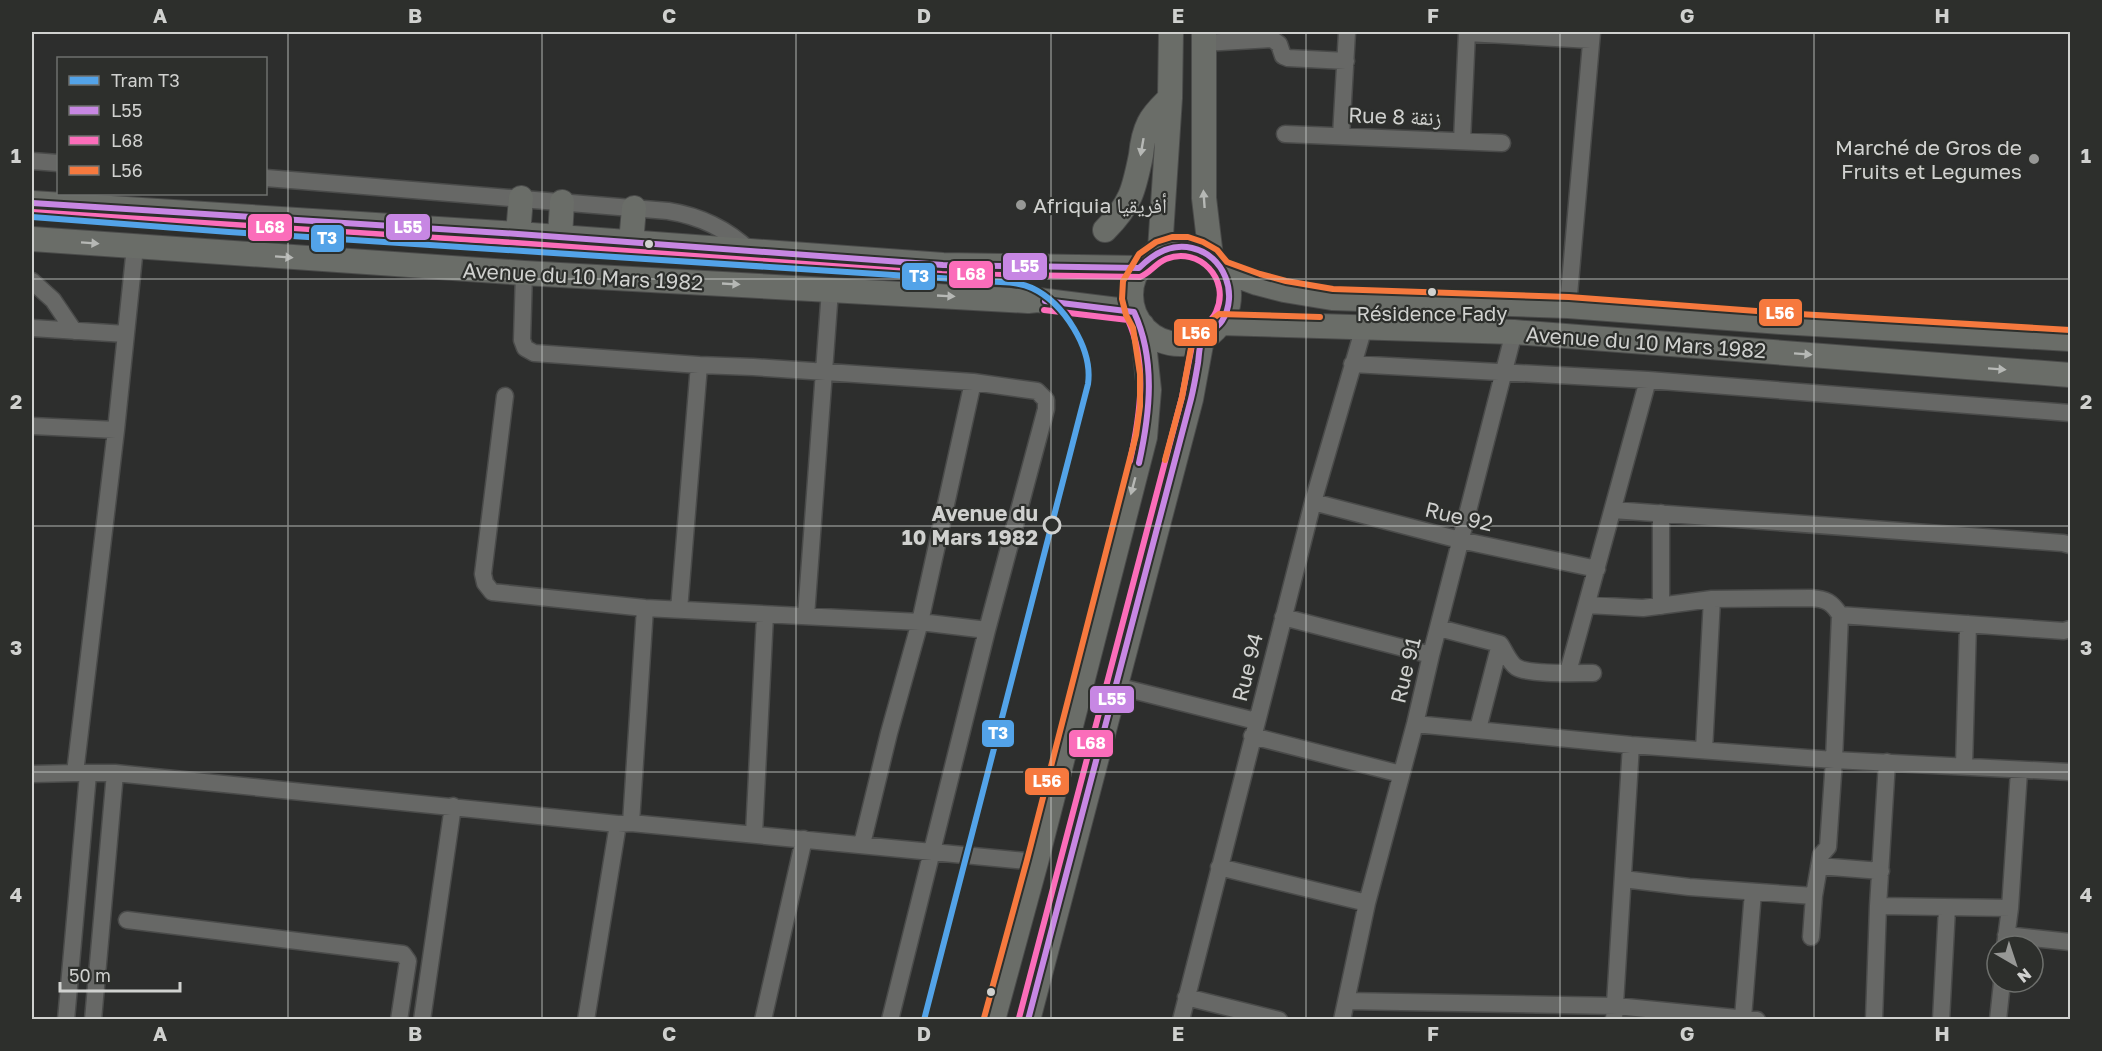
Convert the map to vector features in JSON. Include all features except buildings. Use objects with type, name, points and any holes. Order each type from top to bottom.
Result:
[{"type":"main road","points":[[1160,250],[1170,98],[1171,32]]},
{"type":"main road","points":[[1028,1020],[1191,399],[1211,331],[1227,311],[1228,283],[1217,264],[1204,198],[1204,37]]},
{"type":"main road","points":[[1105,230],[1131,197],[1145,132],[1153,116],[1170,98]]},
{"type":"main road","points":[[518,234],[521,198]]},
{"type":"main road","name":"Avenue du 10 Mars 1982","points":[[32,203],[143,202],[631,243],[942,265],[1139,268]]},
{"type":"main road","points":[[560,237],[562,202]]},
{"type":"main road","points":[[631,243],[634,208]]},
{"type":"main road","name":"Avenue du 10 Mars 1982","points":[[32,239],[524,273],[1038,300],[1138,319]]},
{"type":"main road","points":[[993,1020],[1145,437],[1149,390],[1138,319],[1131,297],[1132,282],[1144,261],[1160,250],[1173,246],[1187,246],[1200,250],[1217,264]]},
{"type":"main road","name":"Avenue du 10 Mars 1982","points":[[1217,264],[1275,288],[1332,298],[1568,306],[1781,322],[2070,339]]},
{"type":"main road","points":[[1138,319],[1154,337],[1168,343],[1186,344],[1211,331]]},
{"type":"main road","name":"Avenue du 10 Mars 1982","points":[[1211,331],[1364,327],[1514,332],[2070,375]]},
{"type":"street","points":[[1341,136],[1347,32]]},
{"type":"street","points":[[1462,141],[1467,32],[1591,36],[1568,306]]},
{"type":"street","points":[[1204,37],[1272,39],[1279,44],[1283,56],[1288,58],[1346,61]]},
{"type":"street","name":"Rue 8 زنقة","points":[[1285,134],[1502,143]]},
{"type":"street","points":[[32,160],[57,163]]},
{"type":"street","points":[[267,178],[668,211],[695,217],[721,228],[750,251]]},
{"type":"street","points":[[66,1020],[81,774],[135,247]]},
{"type":"street","points":[[524,273],[522,340],[525,348],[534,353],[973,382],[1037,391],[1046,400],[1046,409],[987,630],[890,1020]]},
{"type":"street","points":[[32,281],[53,300],[74,331]]},
{"type":"street","points":[[806,616],[830,290]]},
{"type":"street","name":"Rue 94","points":[[1181,1020],[1312,502],[1364,327]]},
{"type":"street","points":[[32,328],[126,334]]},
{"type":"street","name":"Rue 91","points":[[1342,1020],[1367,903],[1415,724],[1514,332]]},
{"type":"street","points":[[1352,364],[1648,380],[2070,413]]},
{"type":"street","points":[[679,610],[699,365]]},
{"type":"street","points":[[1568,672],[1648,380]]},
{"type":"street","points":[[862,844],[888,733],[920,622],[973,382]]},
{"type":"street","points":[[505,396],[483,574],[488,589],[497,593],[645,608],[920,622],[987,630]]},
{"type":"street","points":[[32,426],[116,430]]},
{"type":"street","name":"Rue 92","points":[[1312,502],[1460,540],[1597,569]]},
{"type":"street","points":[[1613,510],[2070,545]]},
{"type":"street","points":[[1661,513],[1661,606]]},
{"type":"street","points":[[1587,605],[1643,608],[1712,599],[1824,599],[1833,603],[1840,615],[1834,760],[1828,847],[1821,855],[1814,896],[1811,937]]},
{"type":"street","points":[[1704,750],[1712,599]]},
{"type":"street","points":[[586,1020],[625,823],[645,608]]},
{"type":"street","points":[[754,834],[765,615]]},
{"type":"street","points":[[1840,615],[2064,631],[2070,629]]},
{"type":"street","points":[[1283,617],[1431,655]]},
{"type":"street","points":[[1964,766],[1968,624]]},
{"type":"street","points":[[1439,627],[1500,644],[1519,669],[1593,673]]},
{"type":"street","points":[[1478,729],[1500,644]]},
{"type":"street","points":[[1116,686],[1401,774]]},
{"type":"street","points":[[1415,724],[1631,745],[1834,760],[2070,772]]},
{"type":"street","points":[[1615,1013],[1631,745]]},
{"type":"street","points":[[1874,1020],[1887,762]]},
{"type":"street","points":[[2007,934],[2019,771]]},
{"type":"street","points":[[32,774],[115,773],[1036,862]]},
{"type":"street","points":[[93,1020],[115,773]]},
{"type":"street","points":[[422,1020],[453,806]]},
{"type":"street","points":[[763,1020],[804,839]]},
{"type":"street","points":[[1819,866],[1881,871]]},
{"type":"street","points":[[1219,867],[1367,903]]},
{"type":"street","points":[[1623,879],[1689,887],[1814,896]]},
{"type":"street","points":[[1346,1001],[1750,1019],[1753,892]]},
{"type":"street","points":[[1878,906],[2010,908]]},
{"type":"street","points":[[1941,1020],[1947,908]]},
{"type":"street","points":[[127,920],[403,954],[408,961],[399,1020]]},
{"type":"street","points":[[2045,941],[2070,942]]},
{"type":"street","points":[[1998,1020],[2001,994]]},
{"type":"street","points":[[1186,997],[1279,1020]]},
{"type":"tram line","name":"T3","points":[[32,217],[1021,284],[1044,295],[1055,304],[1074,328],[1081,342],[1086,356],[1088,384],[924,1020]]},
{"type":"transit line","name":"L55","points":[[32,203],[518,234],[943,265],[1139,268],[1150,258],[1177,247],[1192,248],[1213,259],[1225,277],[1229,299],[1227,310],[1220,324],[1201,342],[1191,399],[1028,1020]]},
{"type":"transit line","name":"L68","points":[[32,212],[517,243],[942,274],[1140,277],[1162,261],[1178,256],[1190,257],[1209,268],[1219,288],[1220,300],[1214,316],[1193,340],[1182,397],[1019,1018]]},
{"type":"transit line","name":"L56","points":[[984,1018],[1136,435],[1140,406],[1140,374],[1133,328],[1126,315],[1122,299],[1123,281],[1139,254],[1156,242],[1172,237],[1188,237],[1217,250],[1227,262],[1260,274],[1333,289],[1569,297],[1782,313],[2070,330]]},
{"type":"transit line","name":"L55","points":[[1045,301],[1134,312],[1146,349],[1149,387],[1146,425],[1139,463]]},
{"type":"transit line","name":"L68","points":[[1044,310],[1128,320],[1138,354],[1140,372],[1137,426],[1130,461]]},
{"type":"transit line","name":"L56","points":[[1165,460],[1196,332],[1219,314],[1320,317]]},
{"type":"place","name":"Marché de Gros de Fruits et Legumes","points":[[2034,159]]},
{"type":"place","name":"Afriquia أفريقيا","points":[[1021,205]]},
{"type":"place","name":"Résidence Fady","points":[[1432,292]]},
{"type":"place","name":"Avenue du 10 Mars 1982","points":[[1052,525]]}]
